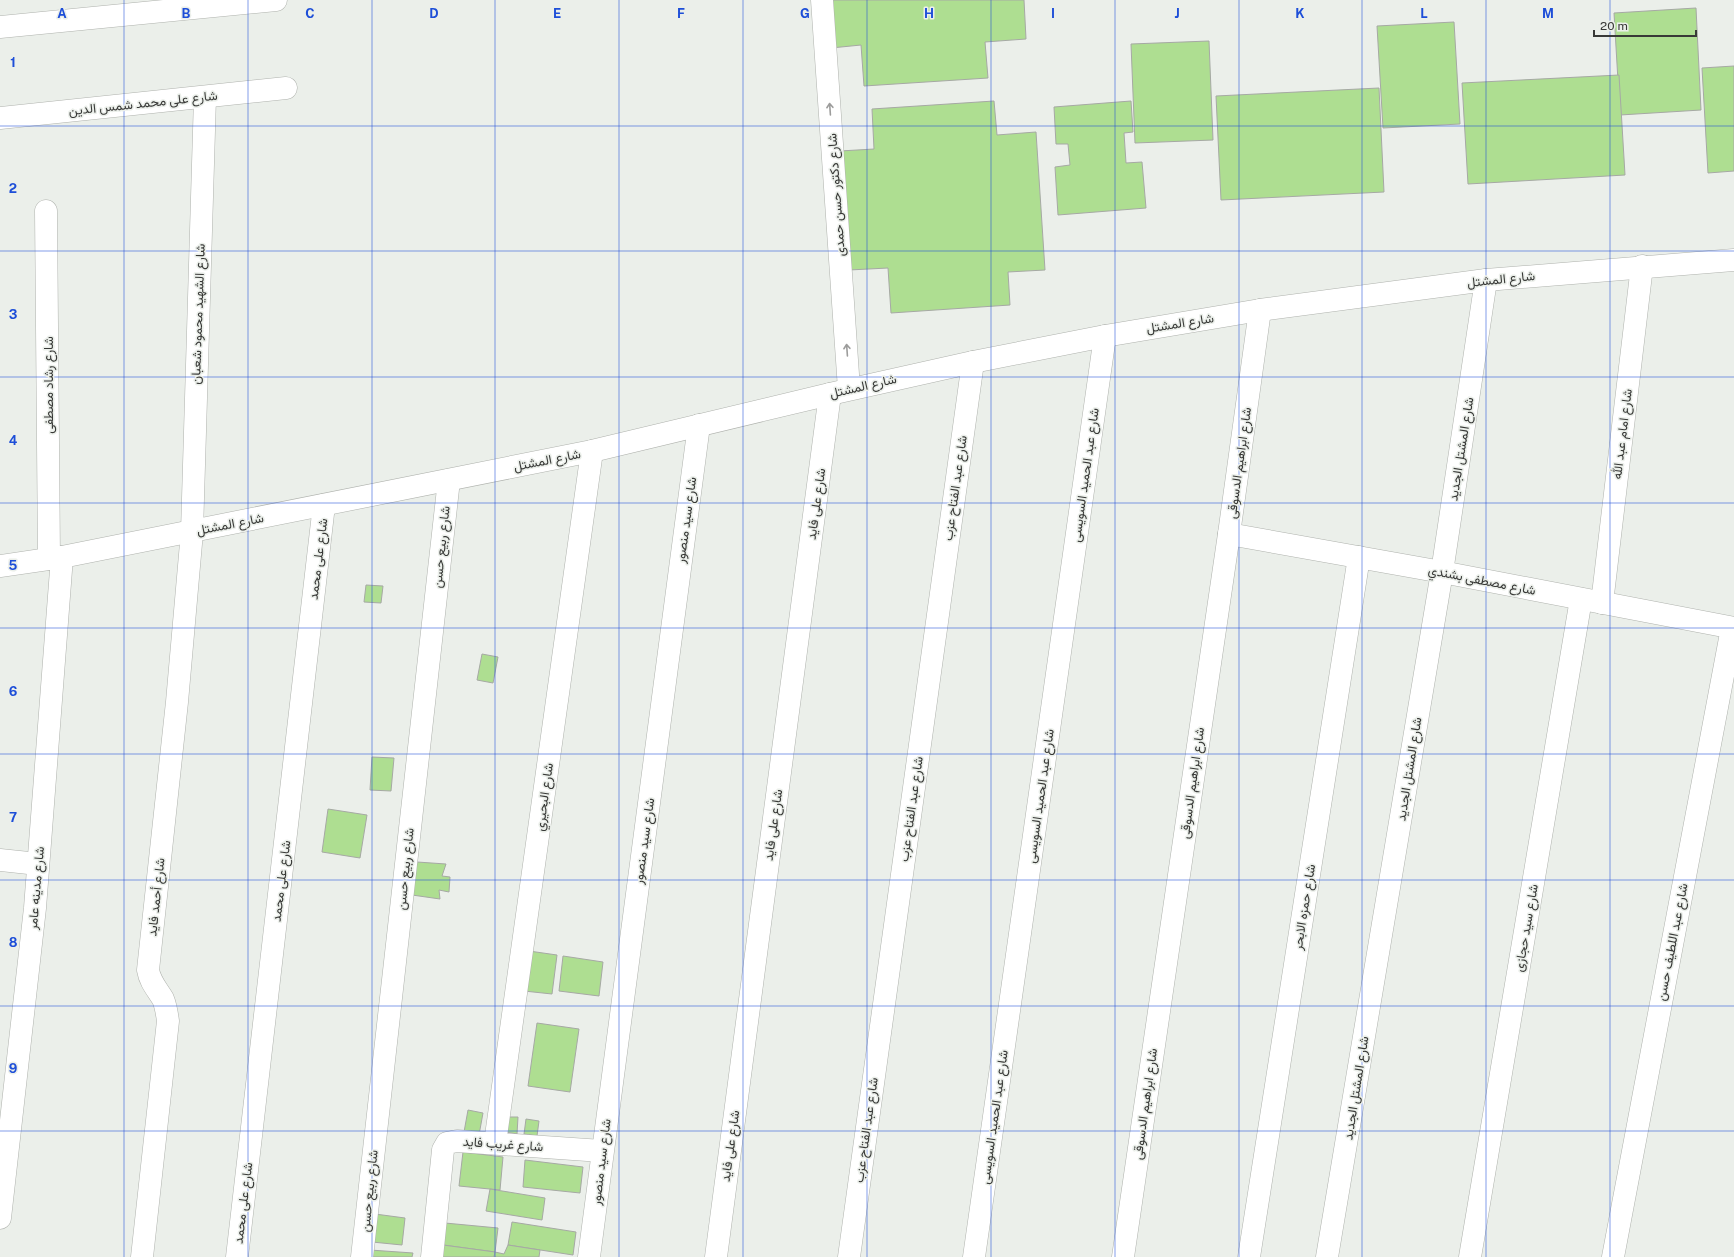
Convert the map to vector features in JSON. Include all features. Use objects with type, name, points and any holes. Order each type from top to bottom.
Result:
[{"type":"street","points":[[0,27],[276,0]]},
{"type":"street","name":"شارع دكتور حسن حمدى","points":[[822,0],[840,392]]},
{"type":"street","name":"شارع على محمد شمس الدين","points":[[0,118],[286,88]]},
{"type":"street","name":"شارع الشهيد محمود شعبان","points":[[192,532],[205,97]]},
{"type":"street","name":"شارع رشاد مصطفى","points":[[46,211],[55,558]]},
{"type":"street","name":"شارع المشتل","points":[[0,566],[55,558],[192,532],[592,451],[973,362],[1105,336],[1260,310],[1486,280],[1642,266],[1734,260]]},
{"type":"street","name":"شارع امام عبد الله","points":[[1602,603],[1642,266]]},
{"type":"street","name":"شارع المشتل الجديد","points":[[1328,1257],[1442,572],[1486,280]]},
{"type":"street","name":"شارع ابراهيم الدسوقى","points":[[1123,1257],[1229,534],[1260,310]]},
{"type":"street","name":"شارع عبد الحميد السويسى","points":[[974,1257],[1105,336]]},
{"type":"street","name":"شارع عبد الفتاح عزب","points":[[849,1257],[973,362]]},
{"type":"street","name":"شارع على فايد","points":[[716,1257],[840,392]]},
{"type":"street","name":"شارع سيد منصور","points":[[589,1257],[699,425]]},
{"type":"street","name":"شارع البحيري","points":[[495,1143],[592,451]]},
{"type":"street","name":"شارع ربيع حسن","points":[[362,1257],[449,480]]},
{"type":"street","name":"شارع على محمد","points":[[237,1257],[324,505]]},
{"type":"street","name":"شارع أحمد فايد","points":[[142,1257],[168,1022],[167,1009],[149,978],[148,970],[177,702],[192,532]]},
{"type":"street","name":"شارع مصطفى بشندي","points":[[1229,534],[1442,572],[1733,628]]},
{"type":"street","name":"شارع حمزه الابحر","points":[[1249,1257],[1359,557]]},
{"type":"street","name":"شارع مدينه عامر","points":[[0,1218],[34,915],[55,558]]},
{"type":"street","name":"شارع سيد حجازى","points":[[1470,1257],[1581,599]]},
{"type":"street","name":"شارع عبد اللطيف حسن","points":[[1613,1257],[1733,628]]},
{"type":"street","points":[[0,860],[38,864]]},
{"type":"street","name":"شارع غريب فايد","points":[[432,1257],[444,1146],[447,1143],[457,1141],[602,1151]]},
{"type":"building","points":[[828,0],[1024,0],[1026,39],[985,42],[988,78],[864,86],[861,45],[831,48]]},
{"type":"building","points":[[1696,8],[1701,110],[1620,115],[1614,13]]},
{"type":"building","points":[[1454,22],[1460,124],[1383,128],[1377,26]]},
{"type":"building","points":[[1209,41],[1213,140],[1135,143],[1131,44]]},
{"type":"building","points":[[1734,66],[1734,171],[1708,173],[1702,68]]},
{"type":"building","points":[[1619,75],[1625,175],[1468,184],[1462,83]]},
{"type":"building","points":[[1379,88],[1384,192],[1221,200],[1216,96]]},
{"type":"building","points":[[994,101],[997,135],[1036,132],[1045,270],[1008,272],[1010,305],[891,313],[888,268],[849,270],[840,151],[874,149],[872,109]]},
{"type":"building","points":[[1131,101],[1133,132],[1124,133],[1126,163],[1142,162],[1146,208],[1058,215],[1055,167],[1070,165],[1068,144],[1056,144],[1054,107]]},
{"type":"building","points":[[366,585],[383,586],[381,603],[364,602]]},
{"type":"building","points":[[482,654],[498,657],[493,683],[477,680]]},
{"type":"building","points":[[372,757],[394,758],[391,791],[370,790]]},
{"type":"building","points":[[328,809],[367,815],[360,858],[322,852]]},
{"type":"building","points":[[417,862],[446,864],[442,876],[450,877],[449,892],[439,890],[440,899],[412,895]]},
{"type":"building","points":[[529,951],[557,955],[552,994],[524,991]]},
{"type":"building","points":[[563,956],[603,962],[599,996],[559,991]]},
{"type":"building","points":[[537,1023],[579,1029],[570,1092],[528,1086]]},
{"type":"building","points":[[468,1110],[483,1113],[479,1135],[464,1132]]},
{"type":"building","points":[[507,1117],[518,1117],[517,1134],[506,1132]]},
{"type":"building","points":[[526,1119],[539,1121],[537,1136],[524,1134]]},
{"type":"building","points":[[463,1152],[503,1157],[500,1190],[459,1186]]},
{"type":"building","points":[[525,1160],[583,1167],[580,1193],[523,1187]]},
{"type":"building","points":[[490,1189],[545,1198],[542,1220],[486,1211]]},
{"type":"building","points":[[375,1214],[405,1218],[402,1245],[372,1242]]},
{"type":"building","points":[[512,1222],[576,1232],[573,1255],[508,1245]]},
{"type":"building","points":[[445,1223],[498,1228],[495,1252],[443,1245]]},
{"type":"building","points":[[443,1245],[495,1252],[494,1257],[441,1257]]},
{"type":"building","points":[[508,1245],[540,1250],[539,1257],[494,1257],[495,1252],[504,1254]]},
{"type":"building","points":[[370,1250],[413,1253],[412,1257],[370,1257]]}]
